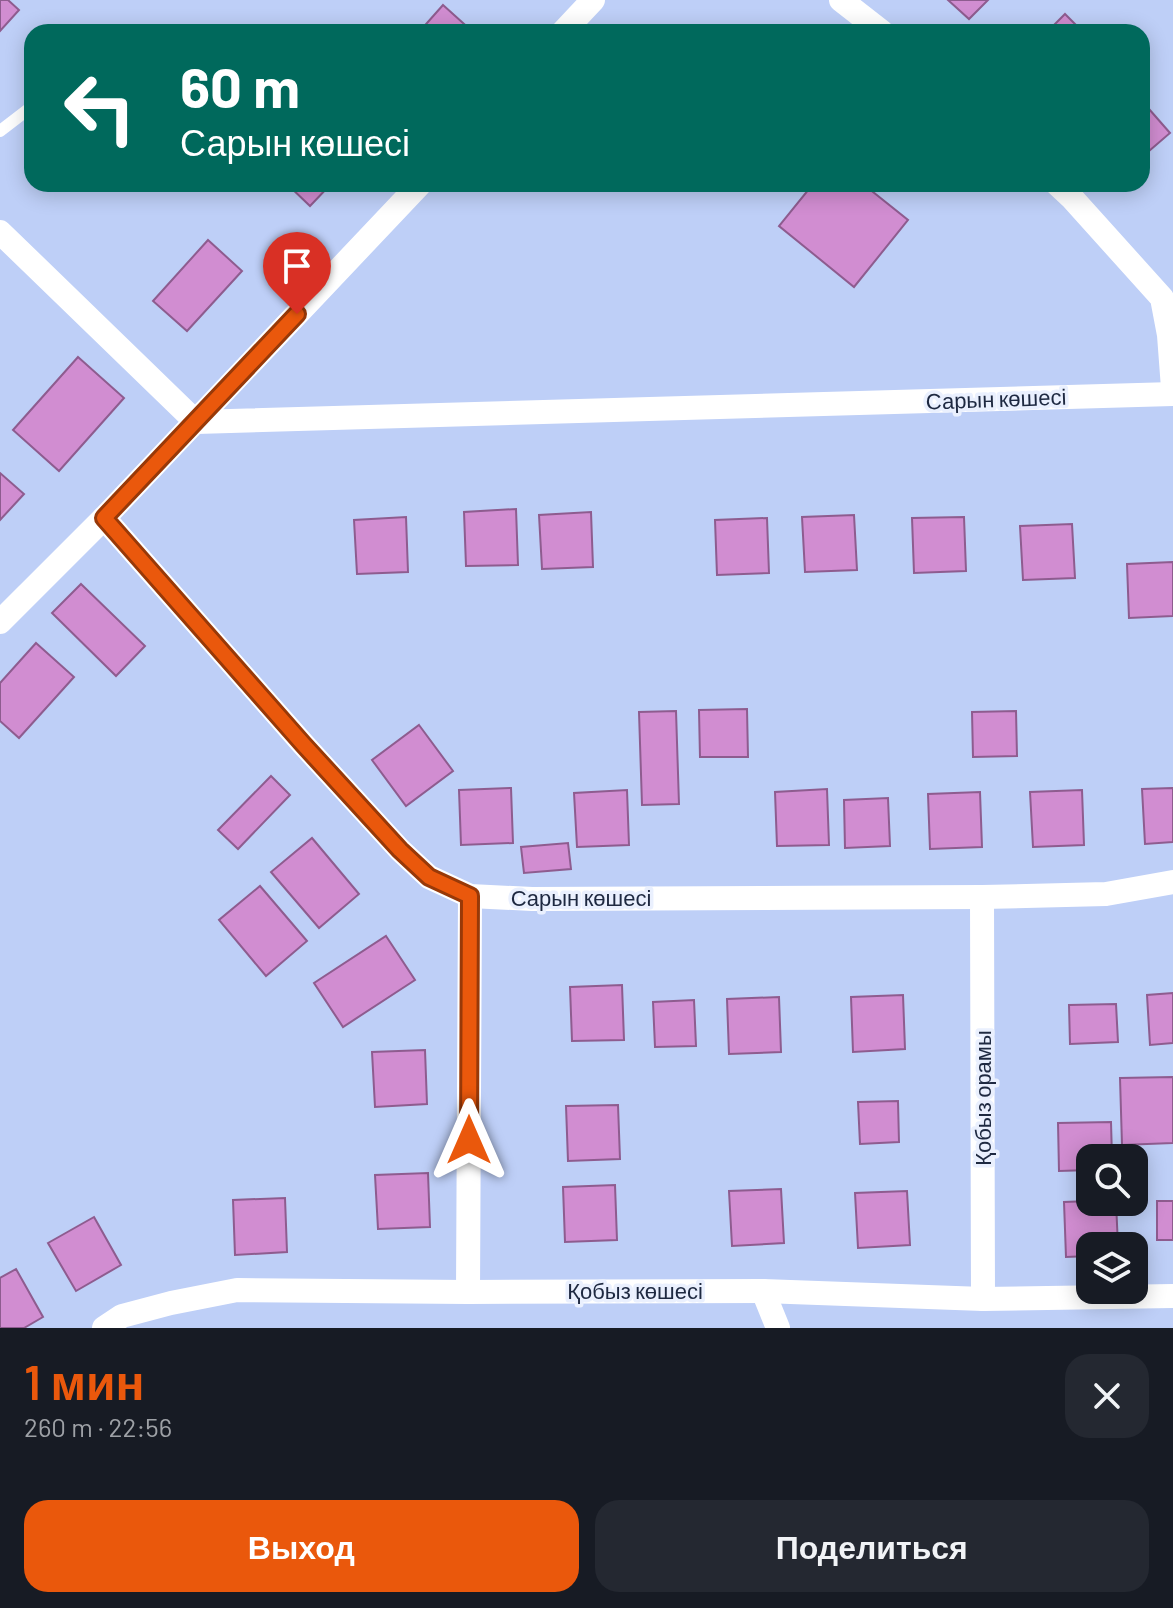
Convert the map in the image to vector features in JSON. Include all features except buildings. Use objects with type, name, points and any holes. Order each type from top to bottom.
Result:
[{"type":"street","points":[[570,24],[593,0]]},
{"type":"street","points":[[841,0],[872,24]]},
{"type":"street","points":[[0,622],[104,518],[412,192]]},
{"type":"street","name":"Сарын көшесі","points":[[196,422],[1173,391],[1169,335],[1162,298],[1066,192]]},
{"type":"street","points":[[0,232],[196,422]]},
{"type":"street","name":"Сарын көшесі","points":[[104,518],[400,850],[429,877],[470,896],[532,899],[982,897],[1106,894],[1173,882]]},
{"type":"street","points":[[468,1292],[470,896]]},
{"type":"street","name":"Қобыз орамы","points":[[982,897],[983,1299]]},
{"type":"street","name":"Қобыз көшесі","points":[[104,1328],[122,1316],[237,1290],[763,1291],[983,1299],[1173,1296]]},
{"type":"street","points":[[763,1291],[778,1328]]},
{"type":"lane","points":[[0,131],[24,113]]},
{"type":"route","points":[[297,314],[104,518],[400,850],[429,877],[470,896],[469,1140]]}]
